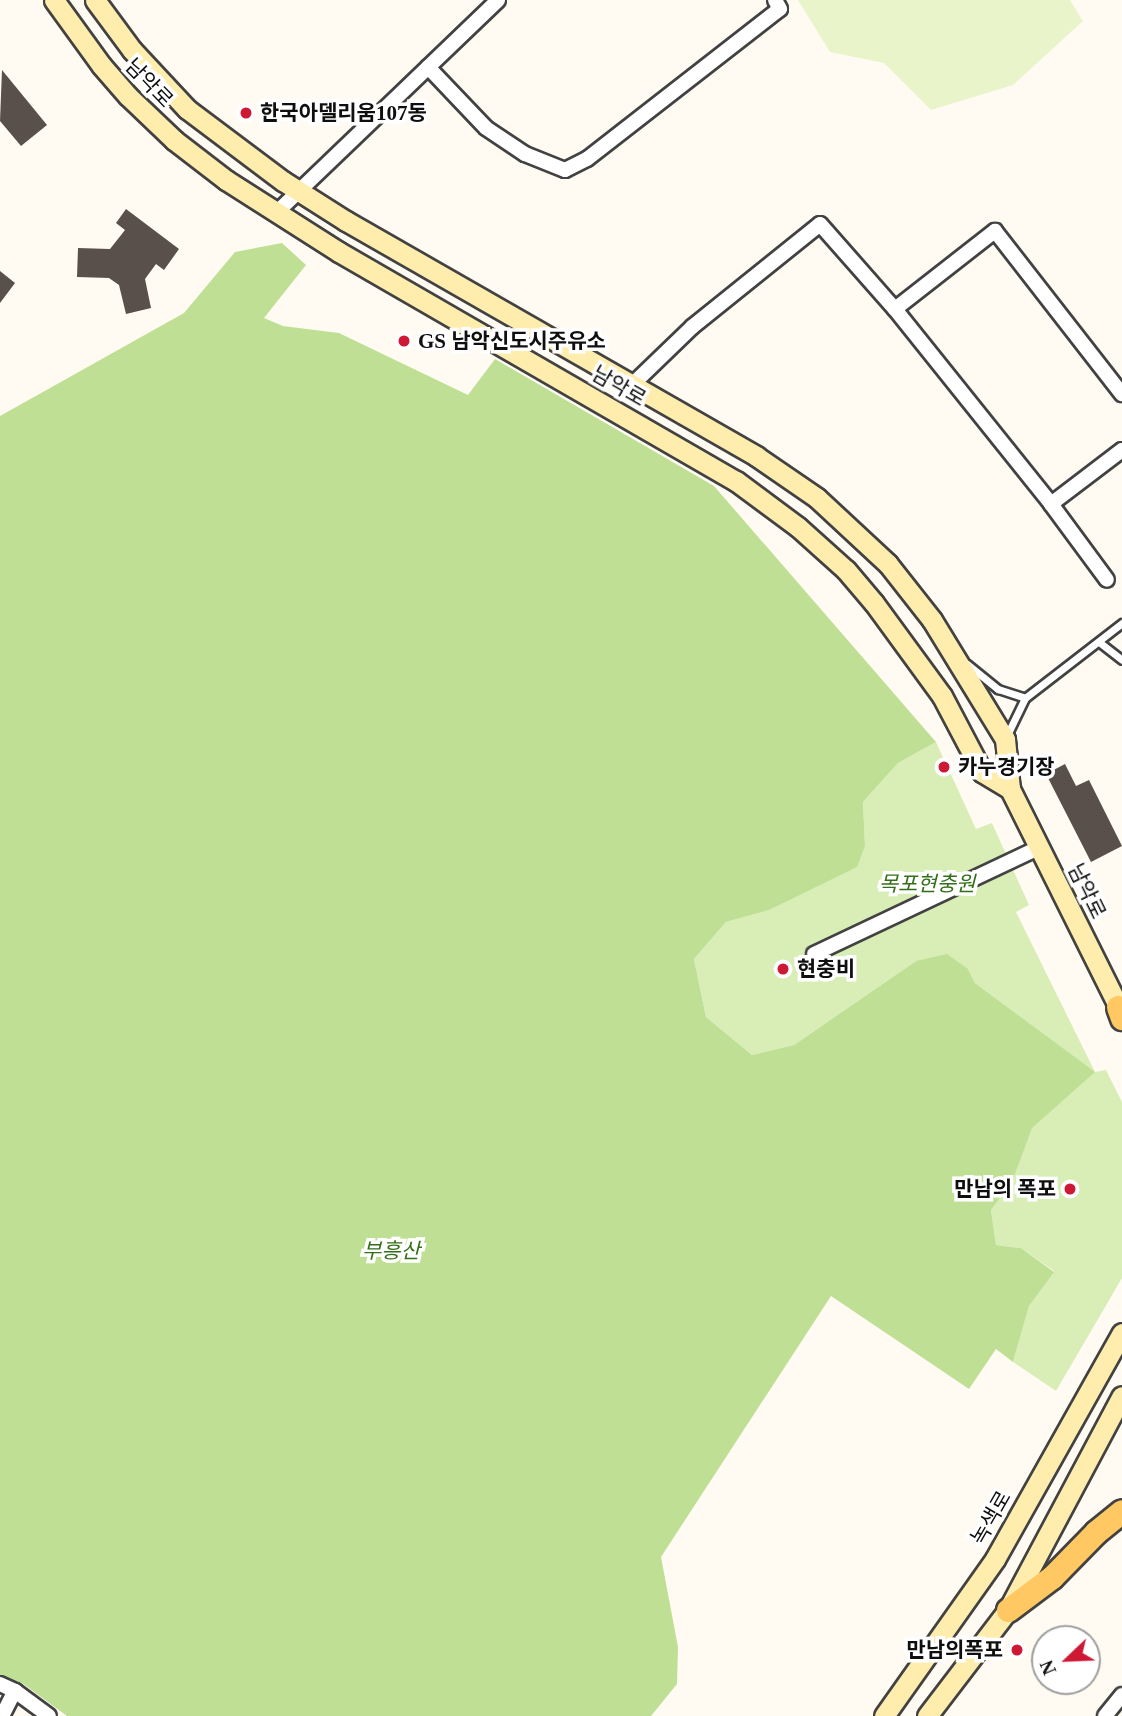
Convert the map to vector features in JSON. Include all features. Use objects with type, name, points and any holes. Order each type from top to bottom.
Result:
[{"type":"main road","points":[[1008,1610],[1052,1577],[1096,1532],[1122,1511]]},
{"type":"street","name":"남악로","points":[[54,0],[101,65],[151,120],[202,163],[275,214],[736,481],[787,519],[846,570],[874,603],[942,696],[982,772],[1010,789]]},
{"type":"street","name":"남악로","points":[[95,0],[132,50],[187,109],[299,192],[756,456],[817,498],[888,564],[953,653],[1005,739],[1010,789],[1121,1012]]},
{"type":"street","points":[[275,214],[498,0]]},
{"type":"street","points":[[428,67],[486,128],[525,154],[565,170],[587,159],[780,9],[775,0]]},
{"type":"street","points":[[633,384],[692,327],[820,224],[895,309],[1051,504],[1107,580]]},
{"type":"street","points":[[895,309],[995,231],[1122,394]]},
{"type":"street","points":[[1051,504],[1122,450]]},
{"type":"street","points":[[814,954],[1040,846]]},
{"type":"street","name":"녹색로","points":[[884,1716],[995,1559],[1122,1333]]},
{"type":"street","points":[[927,1716],[1008,1610],[1122,1396]]},
{"type":"street","points":[[0,1684],[15,1691],[49,1716]]},
{"type":"street","points":[[2,1716],[15,1691]]},
{"type":"street","points":[[1105,1716],[1122,1695]]},
{"type":"lane","points":[[1005,739],[1025,698],[1122,623]]},
{"type":"lane","points":[[1099,642],[1122,660]]},
{"type":"lane","points":[[953,653],[998,690],[1025,698]]},
{"type":"green space","points":[[798,0],[1070,0],[1083,21],[1013,85],[931,110],[884,63],[830,52]]},
{"type":"green space","name":"부흥산","points":[[282,243],[306,265],[264,318],[283,326],[339,333],[468,395],[495,359],[714,486],[936,742],[898,763],[863,802],[865,846],[857,867],[769,910],[726,922],[694,959],[706,1017],[752,1055],[794,1045],[916,961],[947,954],[968,969],[975,983],[1095,1072],[1032,1128],[1012,1182],[991,1210],[996,1245],[1021,1248],[1054,1272],[1029,1306],[1013,1362],[996,1349],[969,1389],[831,1296],[661,1557],[678,1647],[677,1684],[651,1716],[67,1716],[22,1683],[0,1676],[0,416],[184,313],[235,252]]},
{"type":"green space","name":"목포현충원","points":[[936,742],[976,829],[992,823],[1029,905],[1016,912],[1095,1072],[1106,1070],[1122,1102],[1122,1278],[1056,1391],[1013,1362],[1029,1306],[1054,1271],[1021,1248],[996,1245],[991,1210],[1012,1182],[1031,1128],[1094,1072],[975,983],[968,969],[916,961],[794,1045],[752,1055],[706,1017],[694,959],[726,922],[769,910],[865,846],[863,802],[898,763]]},
{"type":"building","points":[[2,70],[47,125],[21,146],[0,121]]},
{"type":"building","points":[[126,209],[179,249],[164,270],[156,264],[145,279],[151,308],[126,314],[119,285],[109,278],[77,277],[78,248],[110,249],[125,230],[116,223]]},
{"type":"building","points":[[0,271],[15,283],[0,303]]},
{"type":"building","points":[[1065,764],[1076,786],[1089,780],[1122,846],[1091,862],[1046,774]]},
{"type":"place","name":"한국아델리움107동","points":[[246,113]]},
{"type":"place","name":"GS 남악신도시주유소","points":[[404,341]]},
{"type":"place","name":"카누경기장","points":[[944,767]]},
{"type":"place","name":"현충비","points":[[783,969]]},
{"type":"place","name":"만남의 폭포","points":[[1070,1189]]},
{"type":"place","name":"만남의폭포","points":[[1017,1650]]}]
